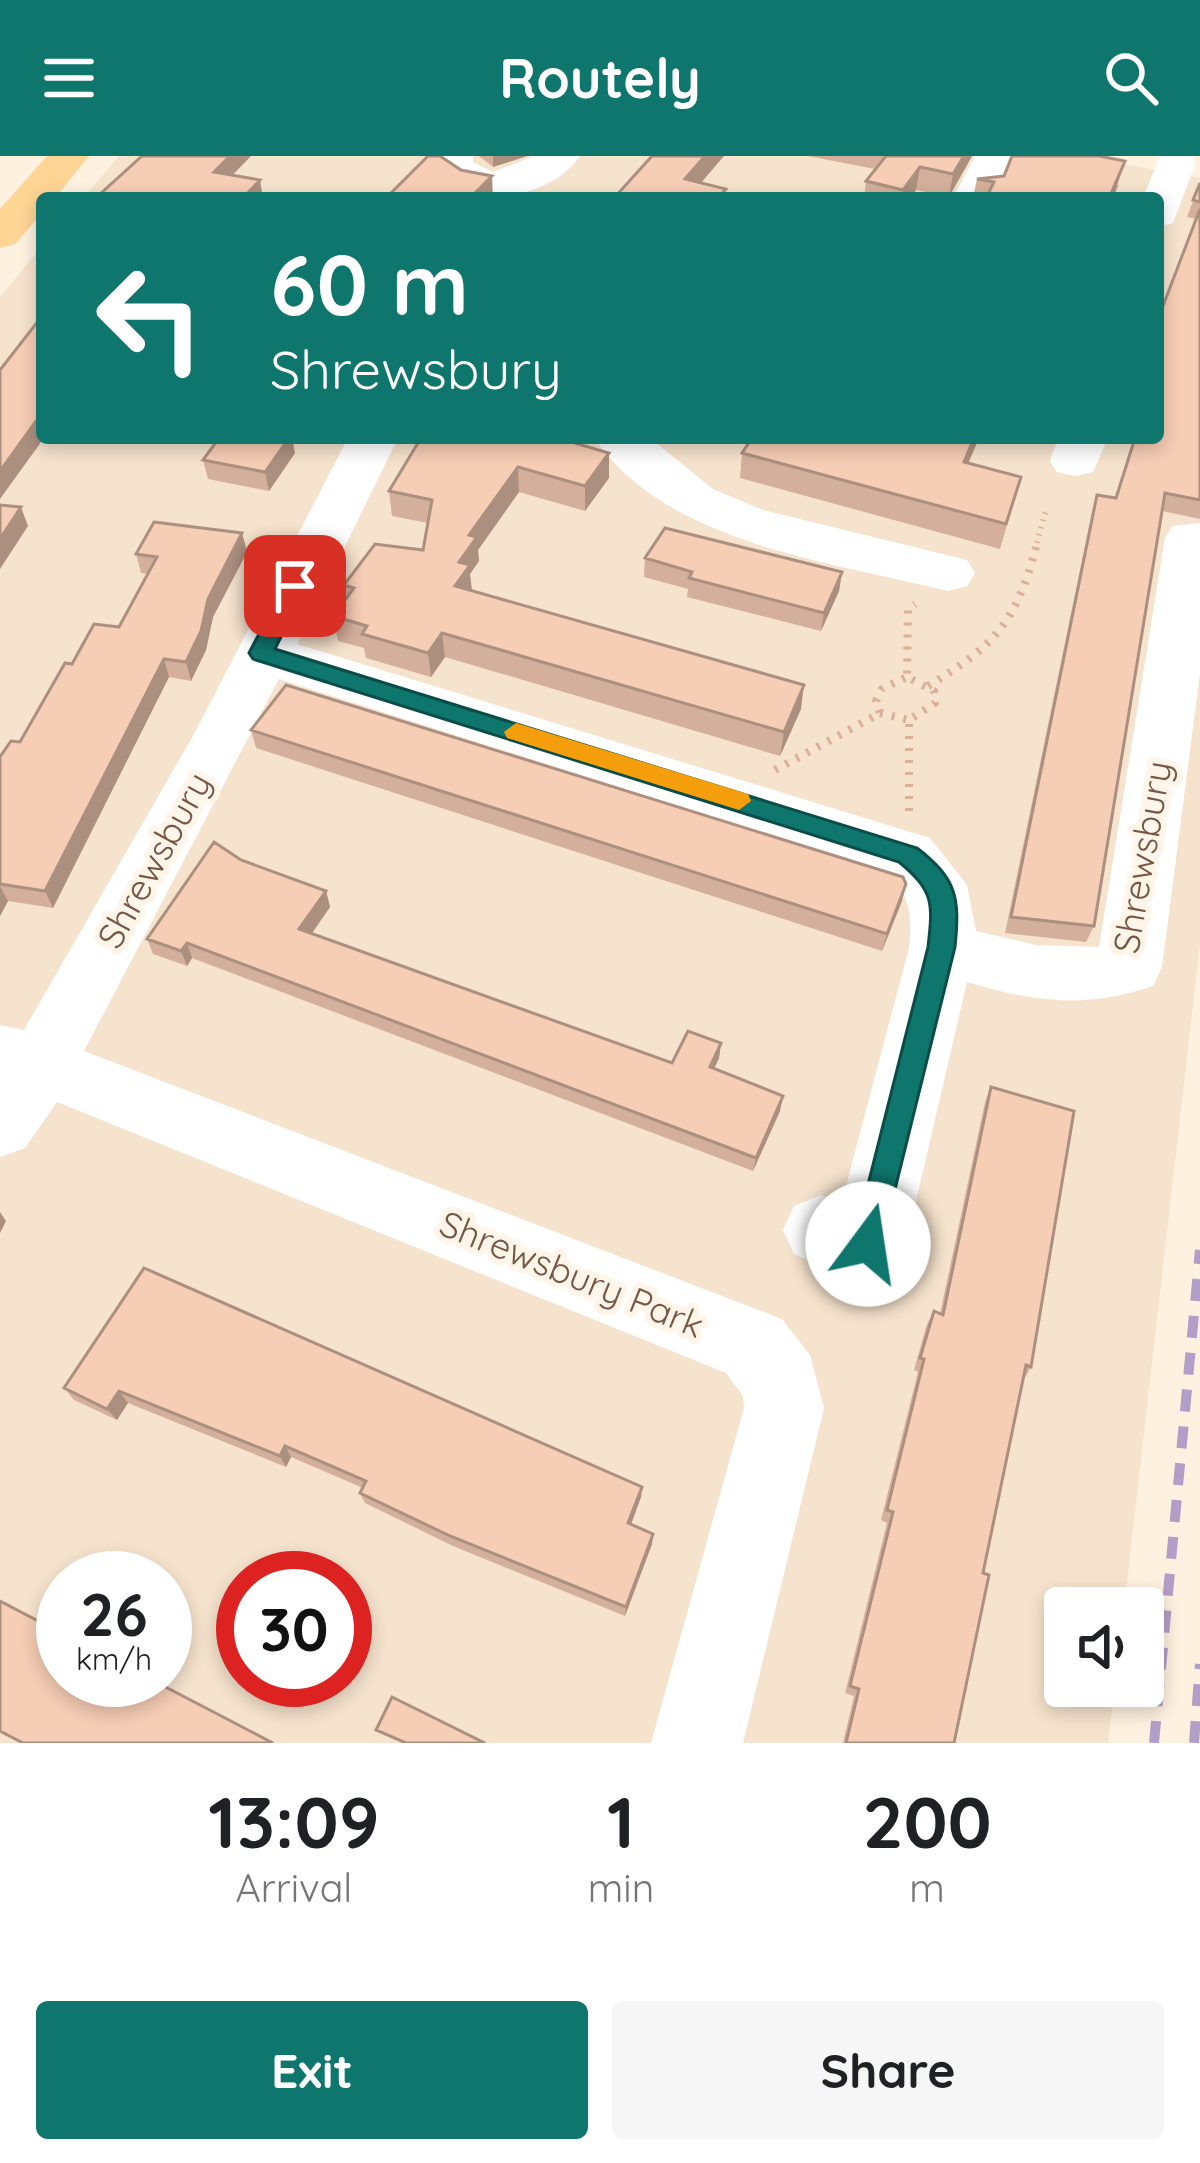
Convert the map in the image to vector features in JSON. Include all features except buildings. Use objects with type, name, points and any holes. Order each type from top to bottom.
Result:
[{"type":"main road","points":[[38,192],[69,156]]},
{"type":"main road","points":[[0,235],[36,194]]},
{"type":"street","points":[[977,192],[994,156]]},
{"type":"street","points":[[454,158],[452,165],[464,176],[490,184],[537,176],[580,159],[586,166],[561,192]]},
{"type":"street","points":[[1164,194],[1174,161]]},
{"type":"street","name":"Shrewsbury","points":[[0,1126],[15,1112],[19,1058],[116,933],[370,444]]},
{"type":"street","points":[[626,444],[695,501],[747,524],[918,576]]},
{"type":"street","name":"Shrewsbury","points":[[942,947],[1014,968],[1091,980],[1130,967],[1193,553]]},
{"type":"street","points":[[261,653],[908,855],[937,878],[945,912],[942,947],[868,1244],[821,1230]]},
{"type":"street","name":"Shrewsbury Park","points":[[19,1058],[754,1346],[782,1383],[784,1408],[697,1743]]},
{"type":"path","points":[[928,686],[978,657],[1005,634],[1021,602],[1046,510]]},
{"type":"path","points":[[907,677],[908,609],[953,586],[918,576]]},
{"type":"path","points":[[748,804],[778,766],[880,713],[909,720],[935,703],[928,686],[907,677],[882,689],[876,701],[880,713]]},
{"type":"path","points":[[908,855],[909,720]]},
{"type":"shaded area","points":[[119,156],[1080,156],[1200,178],[1200,944],[1126,1587],[1044,1587],[1044,1707],[1112,1707],[1108,1743],[0,1743],[0,297],[36,253],[36,444],[1164,444],[1164,192],[88,192]]},
{"type":"railway","points":[[1154,1743],[1200,1250]]},
{"type":"railway","points":[[1194,1743],[1200,1664]]},
{"type":"slow traffic","points":[[516,732],[739,801]]},
{"type":"route","points":[[295,586],[261,653],[908,855],[937,878],[945,912],[942,947],[868,1244]]}]
